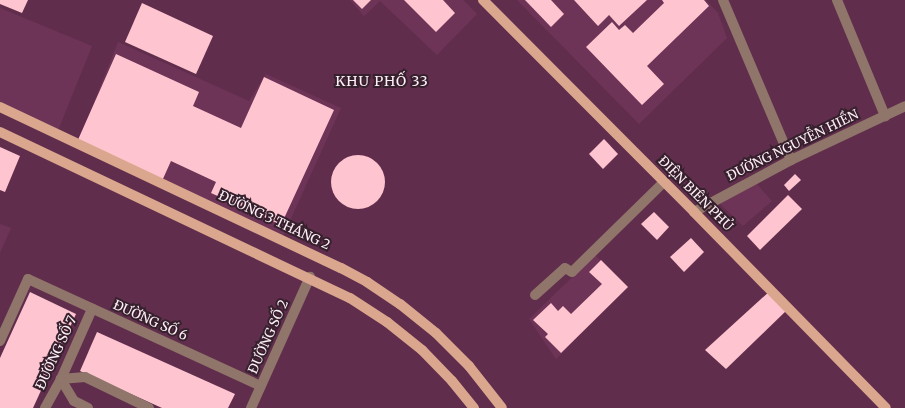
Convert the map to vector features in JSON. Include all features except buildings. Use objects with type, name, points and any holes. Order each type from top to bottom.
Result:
[{"type":"main road","name":"ĐIỆN BIÊN PHỦ","points":[[483,0],[886,408]]},
{"type":"main road","name":"ĐƯỜNG 3 THÁNG 2","points":[[0,107],[341,268],[367,282],[400,304],[442,339],[469,366],[502,408]]},
{"type":"main road","points":[[0,132],[310,277],[350,298],[405,336],[437,365],[474,408]]},
{"type":"street","points":[[723,0],[791,160]]},
{"type":"street","points":[[837,0],[885,116]]},
{"type":"street","name":"ĐƯỜNG NGUYỄN HIỀN","points":[[694,212],[791,160],[905,106]]},
{"type":"street","points":[[535,295],[565,268],[572,272],[664,182]]},
{"type":"street","name":"ĐƯỜNG SỐ 2","points":[[251,408],[310,277]]},
{"type":"street","name":"ĐƯỜNG SỐ 6","points":[[0,341],[28,279],[261,386]]},
{"type":"street","name":"ĐƯỜNG SỐ 7","points":[[45,408],[61,379],[92,309]]},
{"type":"street","points":[[88,408],[74,401],[61,379],[85,377],[150,408]]},
{"type":"shaded area","points":[[350,0],[463,0],[477,14],[437,55],[380,1],[364,16]]},
{"type":"shaded area","points":[[517,0],[706,0],[718,13],[727,38],[639,124]]},
{"type":"shaded area","points":[[0,8],[92,46],[57,133],[0,105]]},
{"type":"shaded area","points":[[118,42],[249,101],[266,74],[341,108],[283,236],[78,142]]},
{"type":"shaded area","points":[[754,181],[772,201],[743,226],[720,204]]},
{"type":"shaded area","points":[[0,224],[11,228],[0,253]]},
{"type":"shaded area","points":[[595,255],[628,287],[556,359],[529,319]]},
{"type":"district","name":"KHU PHỐ 33","points":[[382,81]]}]
